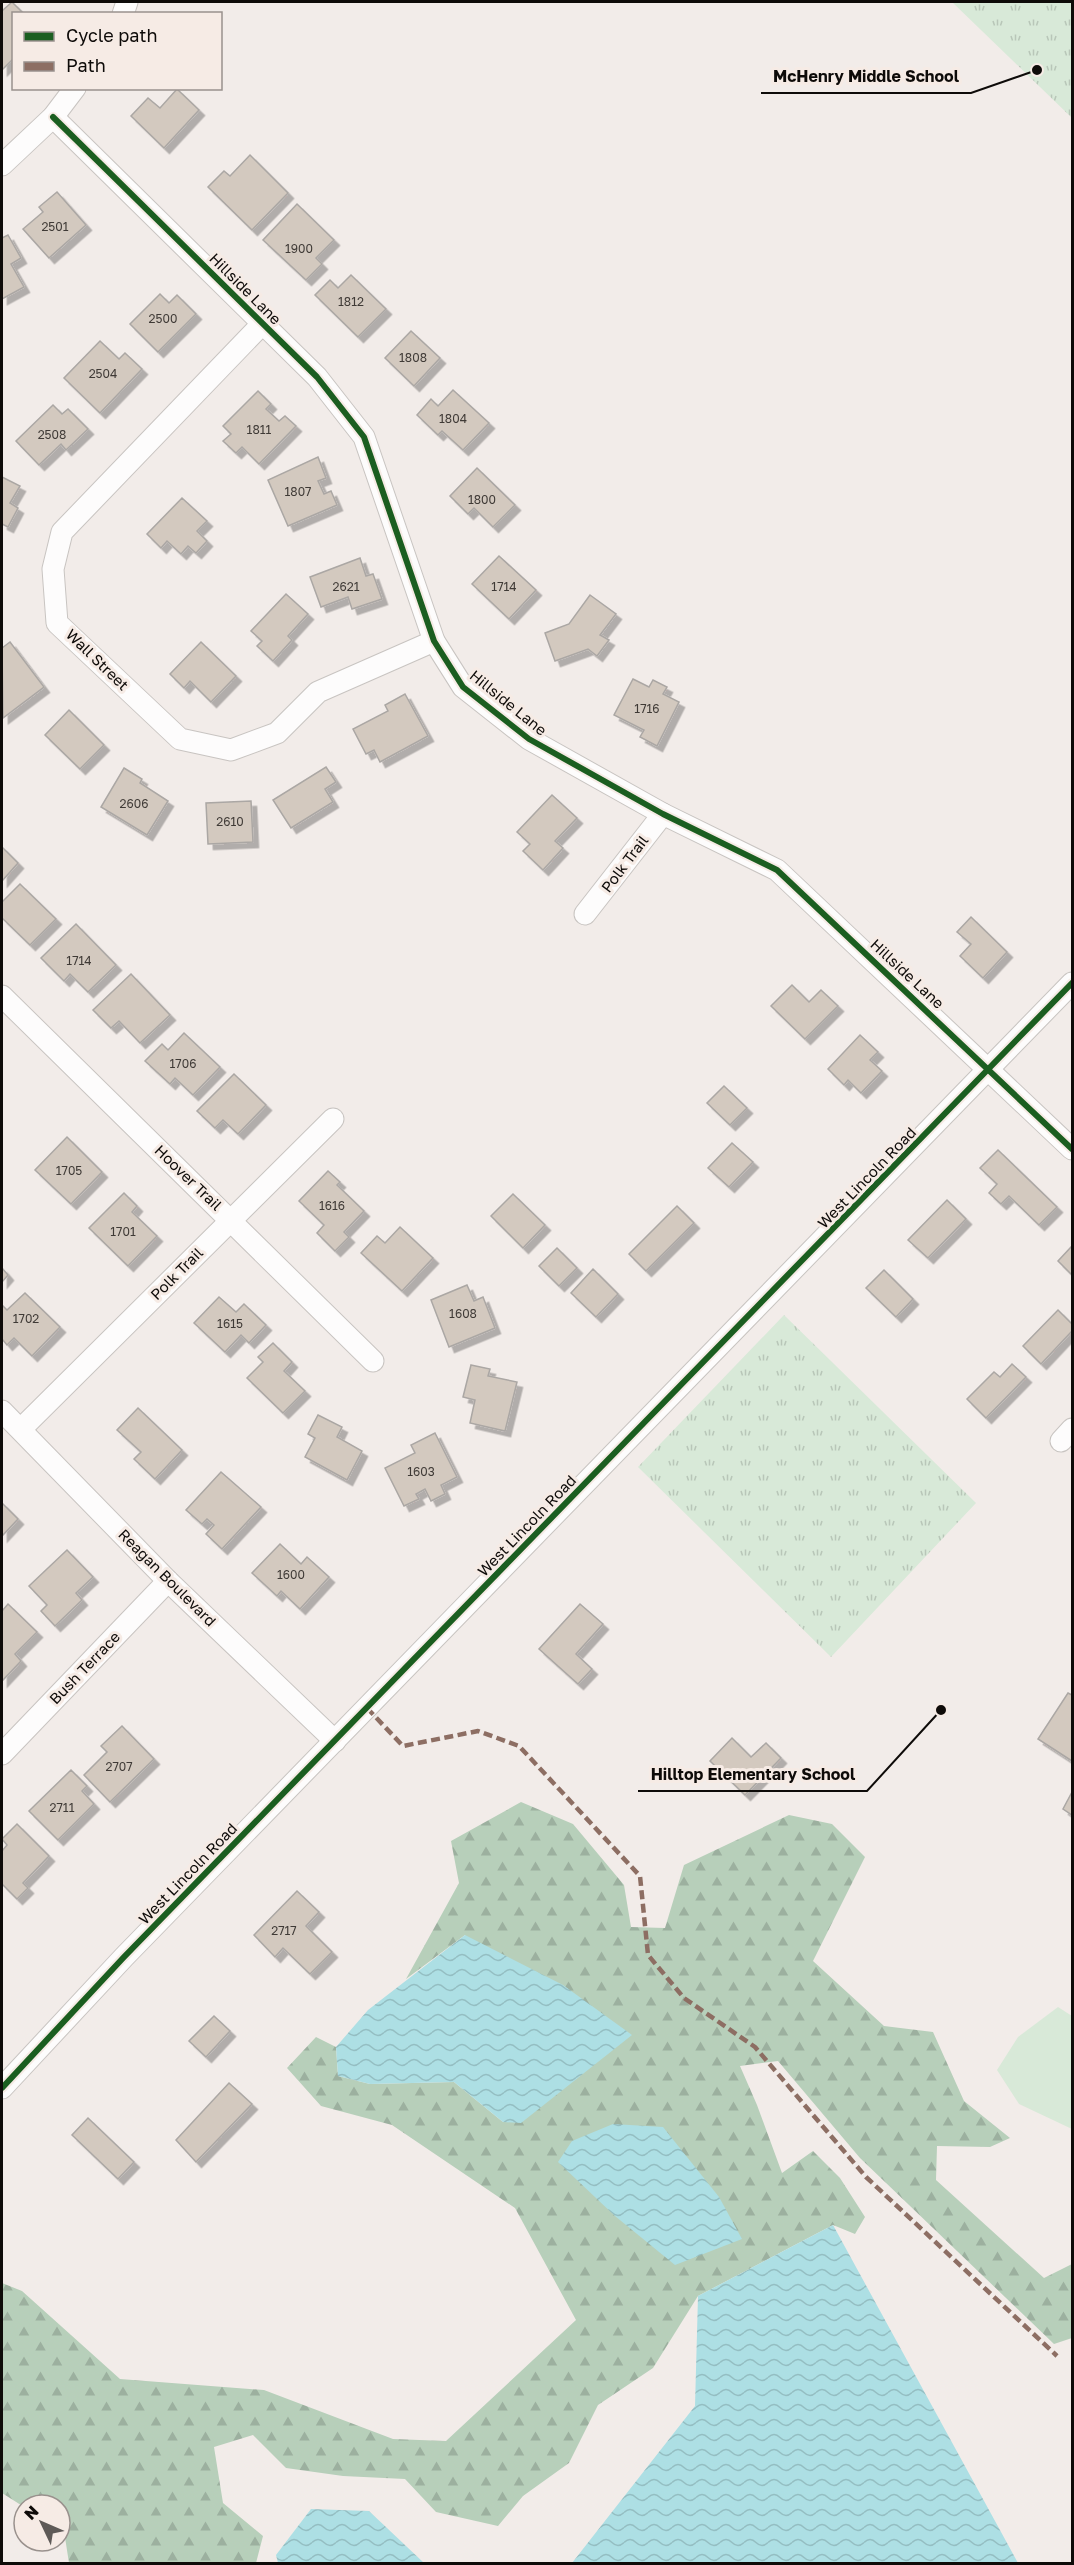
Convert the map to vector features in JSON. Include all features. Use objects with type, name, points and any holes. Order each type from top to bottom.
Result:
[{"type":"street","points":[[2,165],[53,117],[73,90]]},
{"type":"street","name":"Hillside Lane","points":[[53,117],[317,377],[364,437],[434,641],[463,687],[529,739],[663,814],[777,870],[990,1068],[1072,1149]]},
{"type":"street","name":"Wall Street","points":[[263,323],[62,532],[53,569],[57,623],[180,740],[231,750],[277,733],[318,693],[434,641]]},
{"type":"street","name":"Polk Trail","points":[[585,914],[663,814]]},
{"type":"street","name":"West Lincoln Road","points":[[2,2088],[124,1957],[1072,983]]},
{"type":"street","name":"Hoover Trail","points":[[2,996],[373,1361]]},
{"type":"street","name":"Polk Trail","points":[[21,1429],[333,1119]]},
{"type":"street","name":"Reagan Boulevard","points":[[2,1411],[168,1581],[335,1741]]},
{"type":"street","name":"Bush Terrace","points":[[2,1754],[168,1581]]},
{"type":"green space","points":[[952,2],[1072,2],[1072,118]]},
{"type":"green space","points":[[784,1315],[976,1503],[831,1657],[638,1467]]},
{"type":"green space","points":[[521,1802],[573,1824],[624,1885],[631,1927],[665,1928],[684,1865],[789,1815],[832,1824],[865,1857],[813,1961],[884,2026],[933,2032],[964,2101],[1010,2138],[990,2147],[937,2146],[936,2180],[1044,2278],[1072,2264],[1072,2338],[1054,2344],[860,2158],[778,2061],[740,2066],[782,2173],[813,2151],[840,2178],[865,2217],[855,2234],[833,2225],[698,2296],[653,2368],[598,2405],[569,2463],[523,2496],[498,2526],[436,2512],[405,2479],[343,2476],[286,2468],[253,2435],[214,2447],[223,2503],[263,2536],[256,2563],[69,2563],[67,2553],[72,2553],[72,2493],[12,2493],[12,2499],[2,2493],[2,2283],[22,2291],[120,2379],[264,2390],[393,2439],[446,2441],[576,2320],[515,2208],[392,2125],[321,2106],[287,2068],[316,2037],[336,2047],[338,2076],[370,2084],[454,2082],[503,2122],[465,1935],[406,1979],[459,1883],[451,1841]]},
{"type":"green space","points":[[1058,2007],[1072,2016],[1072,2129],[1019,2104],[997,2070],[1018,2037]]},
{"type":"water","points":[[465,1935],[563,1985],[632,2035],[521,2123],[503,2122],[454,2082],[370,2084],[338,2076],[336,2047],[368,2010]]},
{"type":"water","points":[[613,2124],[663,2127],[719,2197],[742,2239],[675,2265],[615,2216],[558,2162],[572,2141]]},
{"type":"water","points":[[833,2225],[1018,2563],[572,2563],[695,2406],[698,2296]]},
{"type":"water","points":[[311,2509],[369,2511],[424,2563],[278,2563],[276,2555]]},
{"type":"building","points":[[12,2],[22,12],[12,12],[12,60],[2,70],[2,9]]},
{"type":"building","points":[[178,90],[199,110],[164,148],[131,116],[148,98],[160,108]]},
{"type":"building","points":[[250,155],[288,193],[252,230],[208,187],[224,171],[230,176]]},
{"type":"building","points":[[57,192],[86,225],[49,258],[23,229],[43,212],[39,207]]},
{"type":"building","points":[[297,204],[334,240],[316,258],[322,264],[306,280],[263,240]]},
{"type":"building","points":[[8,235],[21,258],[11,264],[24,287],[2,299],[2,238]]},
{"type":"building","points":[[351,275],[386,309],[358,337],[315,295],[330,280],[338,288]]},
{"type":"building","points":[[160,294],[169,303],[177,295],[196,314],[158,352],[130,324]]},
{"type":"building","points":[[411,331],[440,358],[414,386],[385,358]]},
{"type":"building","points":[[100,341],[119,359],[125,353],[142,369],[100,413],[64,378]]},
{"type":"building","points":[[453,390],[489,423],[463,450],[442,431],[438,435],[417,415],[431,399],[438,406]]},
{"type":"building","points":[[258,391],[271,404],[266,409],[279,421],[285,416],[296,426],[259,464],[242,447],[236,453],[223,441],[231,434],[223,426]]},
{"type":"building","points":[[53,405],[62,414],[68,409],[88,429],[66,450],[61,444],[39,465],[16,441]]},
{"type":"building","points":[[318,457],[326,478],[318,481],[324,494],[331,491],[337,505],[288,526],[268,480]]},
{"type":"building","points":[[477,468],[515,505],[493,527],[474,508],[468,514],[450,496]]},
{"type":"building","points":[[2,477],[20,486],[10,503],[18,508],[8,527],[2,524]]},
{"type":"building","points":[[182,498],[207,521],[197,531],[207,541],[196,553],[188,546],[181,554],[167,541],[161,548],[147,534]]},
{"type":"building","points":[[499,556],[536,590],[509,619],[472,584]]},
{"type":"building","points":[[360,558],[366,576],[373,574],[382,599],[352,609],[348,597],[321,607],[310,577]]},
{"type":"building","points":[[286,594],[308,614],[288,636],[292,640],[273,661],[257,646],[262,641],[251,631]]},
{"type":"building","points":[[590,595],[616,614],[600,635],[609,640],[597,656],[588,649],[555,661],[545,633],[569,624]]},
{"type":"building","points":[[10,642],[44,687],[3,718],[2,648]]},
{"type":"building","points":[[201,642],[236,676],[211,702],[190,681],[184,688],[170,674]]},
{"type":"building","points":[[633,679],[649,687],[653,680],[667,687],[663,694],[679,702],[657,746],[640,737],[644,730],[614,715]]},
{"type":"building","points":[[405,694],[428,736],[380,762],[374,750],[366,754],[353,729],[388,711],[385,705]]},
{"type":"building","points":[[69,710],[104,745],[80,769],[45,735]]},
{"type":"building","points":[[326,767],[336,782],[325,789],[333,802],[291,828],[273,800]]},
{"type":"building","points":[[124,768],[142,779],[140,783],[168,801],[147,835],[101,807]]},
{"type":"building","points":[[552,795],[577,818],[555,841],[563,848],[543,870],[523,851],[530,844],[517,832]]},
{"type":"building","points":[[251,801],[253,842],[208,844],[206,803]]},
{"type":"building","points":[[2,847],[18,863],[2,881]]},
{"type":"building","points":[[20,884],[56,919],[30,945],[2,918],[2,902]]},
{"type":"building","points":[[971,917],[1007,952],[983,978],[960,956],[971,944],[957,932]]},
{"type":"building","points":[[76,924],[116,965],[88,992],[70,974],[64,981],[41,958]]},
{"type":"building","points":[[131,974],[170,1015],[140,1043],[119,1021],[111,1028],[93,1010]]},
{"type":"building","points":[[792,985],[809,1002],[821,990],[838,1006],[805,1039],[771,1006]]},
{"type":"building","points":[[184,1033],[220,1067],[193,1095],[175,1078],[170,1084],[145,1061],[162,1044],[168,1050]]},
{"type":"building","points":[[860,1035],[878,1052],[870,1060],[882,1071],[861,1093],[848,1080],[844,1085],[828,1069]]},
{"type":"building","points":[[234,1074],[266,1105],[238,1134],[223,1120],[215,1128],[197,1111]]},
{"type":"building","points":[[724,1086],[747,1108],[730,1125],[707,1103]]},
{"type":"building","points":[[67,1137],[102,1172],[71,1204],[35,1170]]},
{"type":"building","points":[[732,1143],[753,1162],[729,1187],[708,1168]]},
{"type":"building","points":[[998,1150],[1057,1207],[1039,1225],[1009,1196],[1001,1204],[989,1193],[997,1184],[980,1168]]},
{"type":"building","points":[[328,1171],[340,1182],[337,1185],[364,1211],[344,1232],[349,1237],[335,1251],[317,1233],[324,1225],[299,1201]]},
{"type":"building","points":[[124,1193],[137,1206],[132,1212],[157,1236],[128,1266],[89,1228]]},
{"type":"building","points":[[513,1194],[545,1225],[523,1248],[491,1216]]},
{"type":"building","points":[[947,1200],[966,1219],[928,1258],[908,1240]]},
{"type":"building","points":[[677,1206],[694,1223],[646,1271],[629,1254]]},
{"type":"building","points":[[400,1227],[433,1258],[402,1291],[361,1253],[377,1236],[385,1243]]},
{"type":"building","points":[[1072,1246],[1072,1275],[1058,1261]]},
{"type":"building","points":[[557,1248],[577,1268],[559,1286],[539,1266]]},
{"type":"building","points":[[2,1268],[8,1275],[2,1282]]},
{"type":"building","points":[[593,1269],[618,1294],[596,1317],[571,1293]]},
{"type":"building","points":[[884,1270],[913,1299],[896,1317],[866,1288]]},
{"type":"building","points":[[467,1285],[474,1301],[483,1297],[495,1328],[449,1347],[431,1300]]},
{"type":"building","points":[[25,1293],[60,1327],[32,1356],[14,1338],[7,1345],[2,1339],[3,1306],[7,1310]]},
{"type":"building","points":[[219,1297],[236,1312],[244,1304],[266,1325],[249,1343],[241,1335],[225,1352],[194,1323]]},
{"type":"building","points":[[1058,1310],[1072,1324],[1072,1331],[1041,1364],[1023,1346]]},
{"type":"building","points":[[273,1343],[292,1362],[284,1371],[305,1391],[283,1413],[247,1378],[263,1362],[258,1357]]},
{"type":"building","points":[[1012,1364],[1026,1377],[986,1418],[967,1399],[994,1372],[1000,1377]]},
{"type":"building","points":[[471,1365],[490,1369],[488,1376],[517,1382],[505,1431],[470,1423],[475,1400],[463,1397]]},
{"type":"building","points":[[138,1408],[182,1450],[155,1479],[134,1459],[141,1452],[117,1430]]},
{"type":"building","points":[[318,1415],[342,1427],[337,1437],[362,1451],[347,1480],[305,1457],[315,1438],[308,1434]]},
{"type":"building","points":[[435,1433],[457,1477],[441,1485],[445,1494],[431,1501],[425,1489],[416,1494],[419,1499],[404,1506],[385,1468],[415,1453],[411,1445]]},
{"type":"building","points":[[221,1472],[261,1507],[222,1549],[206,1534],[214,1525],[207,1519],[202,1524],[186,1510]]},
{"type":"building","points":[[2,1503],[18,1519],[2,1536]]},
{"type":"building","points":[[280,1544],[301,1564],[307,1557],[329,1577],[300,1609],[281,1591],[277,1596],[252,1573]]},
{"type":"building","points":[[67,1550],[93,1577],[76,1593],[82,1600],[55,1626],[41,1611],[47,1605],[29,1586]]},
{"type":"building","points":[[8,1604],[37,1632],[15,1654],[21,1661],[2,1681],[2,1611]]},
{"type":"building","points":[[580,1604],[603,1624],[576,1654],[592,1669],[578,1684],[539,1649]]},
{"type":"building","points":[[1068,1693],[1072,1695],[1072,1761],[1038,1739]]},
{"type":"building","points":[[122,1726],[154,1759],[110,1802],[84,1775],[107,1752],[101,1746]]},
{"type":"building","points":[[732,1738],[751,1757],[766,1743],[781,1758],[745,1795],[710,1761]]},
{"type":"building","points":[[71,1770],[87,1786],[82,1791],[94,1804],[58,1840],[29,1811]]},
{"type":"building","points":[[1072,1792],[1072,1815],[1063,1809]]},
{"type":"building","points":[[17,1824],[49,1856],[23,1883],[28,1888],[17,1899],[2,1884],[2,1851],[7,1845],[2,1839]]},
{"type":"building","points":[[297,1891],[319,1912],[306,1926],[332,1952],[310,1974],[283,1948],[275,1957],[254,1935]]},
{"type":"building","points":[[214,2016],[230,2031],[206,2057],[189,2041]]},
{"type":"building","points":[[229,2083],[252,2104],[196,2162],[176,2140]]},
{"type":"building","points":[[88,2118],[134,2162],[118,2179],[72,2135]]},
{"type":"marked path","points":[[367,1708],[403,1746],[478,1731],[519,1746],[640,1876],[648,1955],[684,1998],[755,2047],[866,2177],[1057,2356]]},
{"type":"cycle path","points":[[53,117],[317,377],[364,437],[434,641],[463,687],[529,739],[663,814],[777,870],[1072,1149]]},
{"type":"cycle path","points":[[2,2088],[124,1957],[1072,983]]},
{"type":"place","name":"McHenry Middle School","points":[[1037,70]]},
{"type":"place","name":"Hilltop Elementary School","points":[[941,1710]]}]
